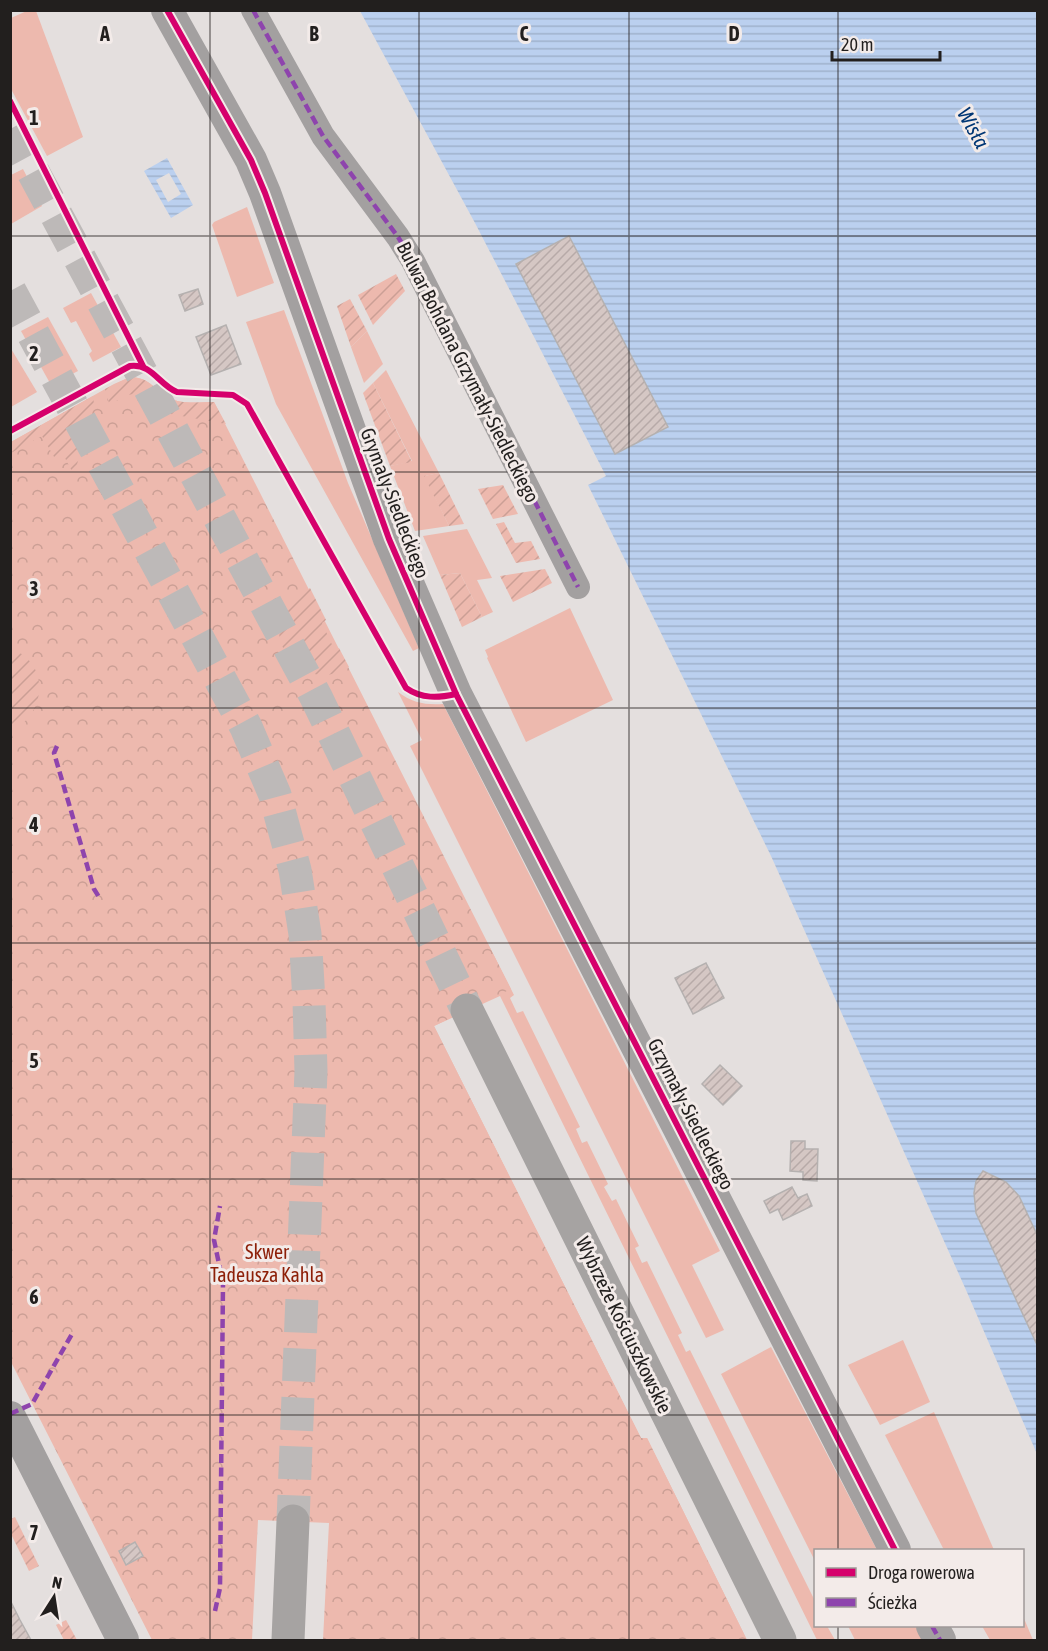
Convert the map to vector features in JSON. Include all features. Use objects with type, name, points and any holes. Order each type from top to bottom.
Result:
[{"type":"main road","name":"Wybrzeże Kościuszkowskie","points":[[467,1010],[780,1641]]},
{"type":"main road","points":[[288,1641],[293,1521]]},
{"type":"street","name":"Grymaly-Siedleckiego","points":[[167,10],[251,160],[265,193],[389,539],[456,694]]},
{"type":"street","name":"Bulwar Bohdana Grzymały-Siedleckiego","points":[[253,10],[323,136],[398,237],[413,261],[578,587]]},
{"type":"street","name":"Grzymały-Siedleckiego","points":[[456,694],[895,1549]]},
{"type":"street","points":[[10,1417],[123,1641]]},
{"type":"street","points":[[933,1627],[940,1641]]},
{"type":"green space","points":[[29,10],[36,11],[83,137],[47,156],[11,89],[11,18]]},
{"type":"green space","points":[[23,169],[42,206],[11,224],[11,175]]},
{"type":"green space","points":[[247,207],[274,283],[237,297],[212,225]]},
{"type":"green space","points":[[396,274],[405,291],[373,325],[358,295]]},
{"type":"green space","points":[[91,293],[121,347],[93,362],[89,354],[92,351],[76,321],[71,323],[63,308]]},
{"type":"green space","points":[[350,299],[367,331],[351,347],[337,306]]},
{"type":"green space","points":[[284,310],[348,483],[419,648],[413,651],[276,404],[246,322]]},
{"type":"green space","points":[[48,317],[78,371],[51,385],[21,331]]},
{"type":"green space","points":[[367,331],[383,364],[364,383],[351,347]]},
{"type":"green space","points":[[10,347],[37,392],[11,407],[10,407]]},
{"type":"green space","points":[[386,370],[439,473],[425,476],[449,526],[415,531],[390,466],[412,461],[373,383]]},
{"type":"green space","name":"Skwer Tadeusza Kahla","points":[[130,377],[147,381],[172,400],[190,403],[214,402],[511,989],[434,1026],[641,1438],[647,1438],[747,1640],[323,1640],[329,1523],[258,1520],[252,1640],[152,1640],[11,1362],[11,442]]},
{"type":"green space","points":[[130,377],[147,381],[172,400],[190,403],[214,402],[226,424],[165,413],[141,396],[134,394],[109,403],[105,389]]},
{"type":"green space","points":[[373,383],[412,462],[390,466],[363,393]]},
{"type":"green space","points":[[93,396],[94,404],[74,475],[65,458],[57,462],[42,436],[11,453],[11,442]]},
{"type":"green space","points":[[439,473],[464,524],[449,526],[424,476]]},
{"type":"green space","points":[[503,485],[518,514],[493,519],[478,489]]},
{"type":"green space","points":[[504,522],[515,543],[531,541],[540,559],[516,563],[496,524]]},
{"type":"green space","points":[[467,529],[492,578],[477,580],[493,612],[482,617],[460,573],[440,575],[423,536]]},
{"type":"green space","points":[[545,569],[552,583],[513,602],[500,576]]},
{"type":"green space","points":[[460,573],[482,617],[462,627],[440,575]]},
{"type":"green space","points":[[310,588],[326,620],[322,623],[334,649],[339,648],[349,667],[327,675],[304,670],[295,663],[287,654],[279,633],[280,621],[285,610]]},
{"type":"green space","points":[[570,608],[613,700],[526,742],[485,650]]},
{"type":"green space","points":[[11,649],[24,656],[33,665],[38,676],[39,688],[32,712],[24,722],[12,730]]},
{"type":"green space","points":[[398,692],[419,702],[443,704],[720,1251],[692,1265],[724,1330],[706,1338],[410,746],[422,740]]},
{"type":"green space","points":[[488,944],[514,995],[510,998],[517,1013],[523,1011],[580,1127],[576,1129],[582,1143],[587,1141],[608,1184],[604,1187],[612,1201],[616,1199],[639,1246],[635,1248],[642,1263],[647,1261],[682,1333],[678,1335],[686,1352],[690,1350],[814,1599],[814,1627],[828,1627],[835,1640],[817,1640],[500,996],[434,1026],[641,1438],[647,1438],[747,1640],[285,1039]]},
{"type":"green space","points":[[903,1340],[930,1402],[880,1425],[848,1365]]},
{"type":"green space","points":[[771,1347],[876,1549],[814,1549],[814,1559],[721,1374]]},
{"type":"green space","points":[[934,1412],[994,1549],[943,1549],[885,1435]]},
{"type":"green space","points":[[15,1517],[39,1566],[29,1571],[11,1534],[11,1519]]},
{"type":"green space","points":[[1024,1618],[1033,1640],[990,1640],[983,1627],[1024,1627]]},
{"type":"green space","points":[[66,1620],[77,1640],[64,1640],[56,1625]]},
{"type":"green space","points":[[848,1627],[916,1627],[923,1640],[855,1640]]},
{"type":"water","name":"Wisła","points":[[360,11],[1037,11],[1037,1454],[771,856],[588,485],[606,476],[475,223]]},
{"type":"water","points":[[167,158],[193,205],[171,218],[144,171]],"holes":[[[169,173],[181,194],[168,202],[156,180]]]},
{"type":"building","points":[[569,236],[668,427],[615,454],[516,264]]},
{"type":"building","points":[[198,289],[203,304],[185,311],[179,295]]},
{"type":"building","points":[[226,325],[241,364],[211,375],[196,337]]},
{"type":"building","points":[[706,963],[724,998],[693,1014],[675,978]]},
{"type":"building","points":[[720,1065],[742,1086],[723,1105],[702,1084]]},
{"type":"building","points":[[791,1141],[805,1141],[805,1149],[818,1149],[817,1181],[803,1180],[803,1172],[790,1171]]},
{"type":"building","points":[[983,1171],[1006,1182],[1019,1196],[1038,1237],[1038,1347],[976,1213],[974,1193],[976,1181]]},
{"type":"building","points":[[792,1187],[798,1198],[807,1194],[812,1206],[783,1220],[778,1209],[770,1213],[764,1201]]},
{"type":"building","points":[[135,1542],[143,1556],[126,1565],[119,1551]]},
{"type":"building","points":[[10,1600],[20,1620],[31,1640],[10,1640]]},
{"type":"tunnel","points":[[10,129],[316,697],[467,1010]]},
{"type":"tunnel","points":[[10,291],[246,727],[275,795],[295,870],[305,934],[311,1071],[293,1521]]},
{"type":"marked path","points":[[253,10],[323,136],[398,237],[413,261],[578,587]]},
{"type":"marked path","points":[[57,746],[54,753],[94,889],[99,897]]},
{"type":"marked path","points":[[215,1611],[220,1588],[223,1283],[214,1240],[220,1206]]},
{"type":"marked path","points":[[10,1414],[32,1404],[72,1334]]},
{"type":"marked path","points":[[933,1627],[940,1640]]},
{"type":"cycle path","points":[[167,10],[251,160],[265,193],[389,539],[456,694],[894,1549]]},
{"type":"cycle path","points":[[10,101],[143,366]]},
{"type":"cycle path","points":[[10,431],[130,366],[138,366],[150,371],[177,392],[233,395],[247,404],[406,688],[430,697],[456,694]]}]
